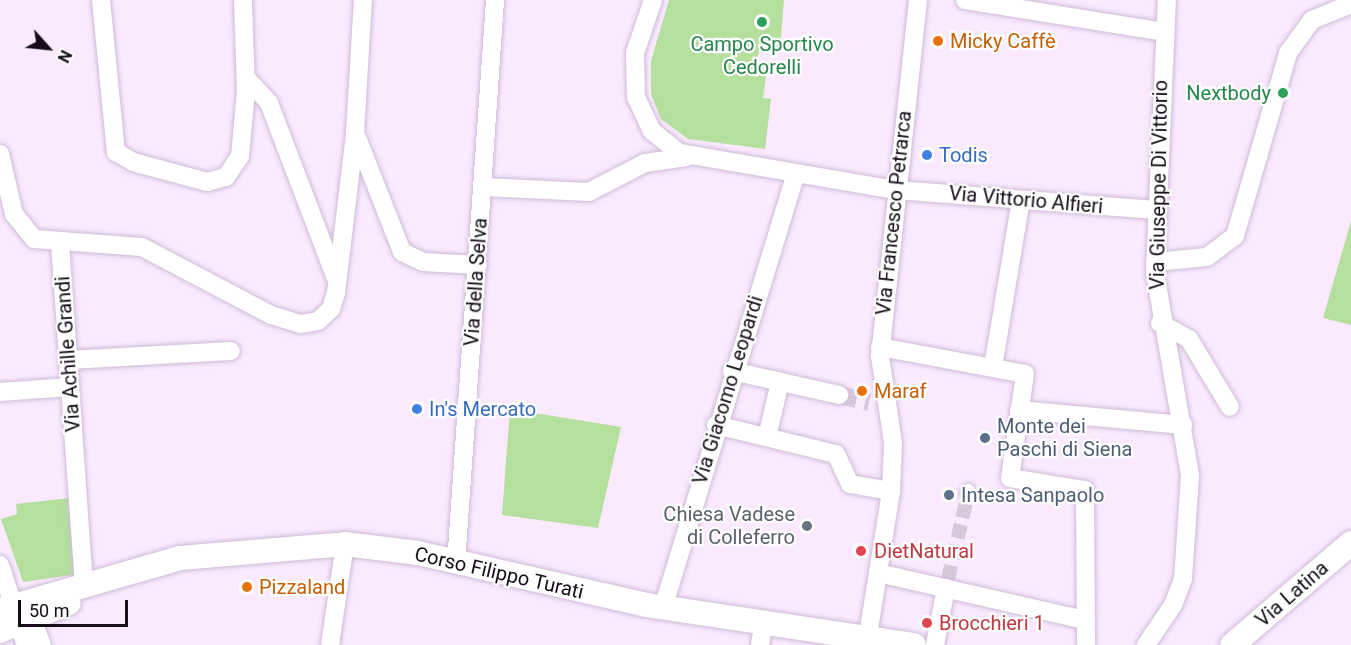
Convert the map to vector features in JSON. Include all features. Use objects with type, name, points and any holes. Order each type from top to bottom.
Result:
[{"type":"main road","name":"Via Latina","points":[[1232,645],[1351,543]]},
{"type":"main road","name":"Corso Filippo Turati","points":[[84,585],[199,555],[345,544],[456,564],[663,608],[764,621],[914,645]]},
{"type":"main road","points":[[15,623],[65,606],[84,585]]},
{"type":"street","points":[[101,0],[112,140],[125,159],[202,181],[226,177],[240,156],[246,78],[243,0]]},
{"type":"street","points":[[0,154],[22,230],[39,241],[60,243],[110,241],[142,247],[271,315],[301,324],[328,314],[337,281],[355,133],[363,0]]},
{"type":"street","name":"Via della Selva","points":[[456,564],[495,0]]},
{"type":"street","points":[[653,0],[635,53],[636,97],[659,140],[692,156]]},
{"type":"street","name":"Via Francesco Petrarca","points":[[867,639],[891,491],[890,426],[878,404],[880,347],[918,0]]},
{"type":"street","points":[[965,0],[1164,32]]},
{"type":"street","name":"Via Giuseppe Di Vittorio","points":[[1146,645],[1171,610],[1183,579],[1190,475],[1183,425],[1160,323],[1155,262],[1167,0]]},
{"type":"street","points":[[1155,262],[1207,257],[1234,236],[1288,53],[1312,20],[1351,4]]},
{"type":"street","points":[[246,78],[270,103],[337,281]]},
{"type":"street","points":[[355,133],[402,252],[423,262],[478,265]]},
{"type":"street","points":[[483,187],[589,192],[645,163],[692,156]]},
{"type":"street","name":"Via Vittorio Alfieri","points":[[692,156],[896,190],[1156,210]]},
{"type":"street","name":"Via Giacomo Leopardi","points":[[663,608],[732,371],[796,174]]},
{"type":"street","points":[[993,367],[1021,200]]},
{"type":"street","name":"Via Achille Grandi","points":[[60,243],[84,585]]},
{"type":"street","points":[[1160,323],[1189,339],[1230,407]]},
{"type":"street","points":[[880,347],[1025,374],[1010,478],[1084,490],[1086,645]]},
{"type":"street","points":[[68,360],[231,351]]},
{"type":"street","points":[[732,371],[839,395]]},
{"type":"street","points":[[766,437],[780,382]]},
{"type":"street","points":[[0,392],[70,387]]},
{"type":"street","points":[[1019,410],[1183,425]]},
{"type":"street","points":[[717,424],[836,454],[850,484],[891,491]]},
{"type":"street","points":[[330,645],[345,544]]},
{"type":"street","points":[[0,565],[15,623],[42,645]]},
{"type":"street","points":[[878,573],[947,584],[1085,620]]},
{"type":"street","points":[[935,645],[947,584]]},
{"type":"street","points":[[760,645],[764,621]]},
{"type":"green space","points":[[669,0],[784,0],[780,48],[759,47],[757,69],[767,70],[763,98],[771,99],[765,149],[688,139],[661,119],[651,94],[651,61]]},
{"type":"green space","points":[[1351,221],[1351,325],[1323,318]]},
{"type":"green space","points":[[510,409],[621,427],[598,528],[502,515]]},
{"type":"green space","points":[[70,498],[79,574],[23,582],[1,519],[17,514],[16,504]]},
{"type":"tunnel","points":[[839,395],[869,402]]},
{"type":"tunnel","points":[[948,579],[968,494]]},
{"type":"place","name":"Campo Sportivo Cedorelli","points":[[762,22]]},
{"type":"place","name":"Micky Caffè","points":[[938,41]]},
{"type":"place","name":"Nextbody","points":[[1283,93]]},
{"type":"place","name":"Todis","points":[[927,155]]},
{"type":"place","name":"Maraf","points":[[862,391]]},
{"type":"place","name":"In's Mercato","points":[[417,409]]},
{"type":"place","name":"Monte dei Paschi di Siena","points":[[985,438]]},
{"type":"place","name":"Intesa Sanpaolo","points":[[949,495]]},
{"type":"place","name":"Chiesa Vadese di Colleferro","points":[[807,526]]},
{"type":"place","name":"DietNatural","points":[[861,551]]},
{"type":"place","name":"Pizzaland","points":[[247,587]]},
{"type":"place","name":"Brocchieri 1","points":[[927,623]]}]
